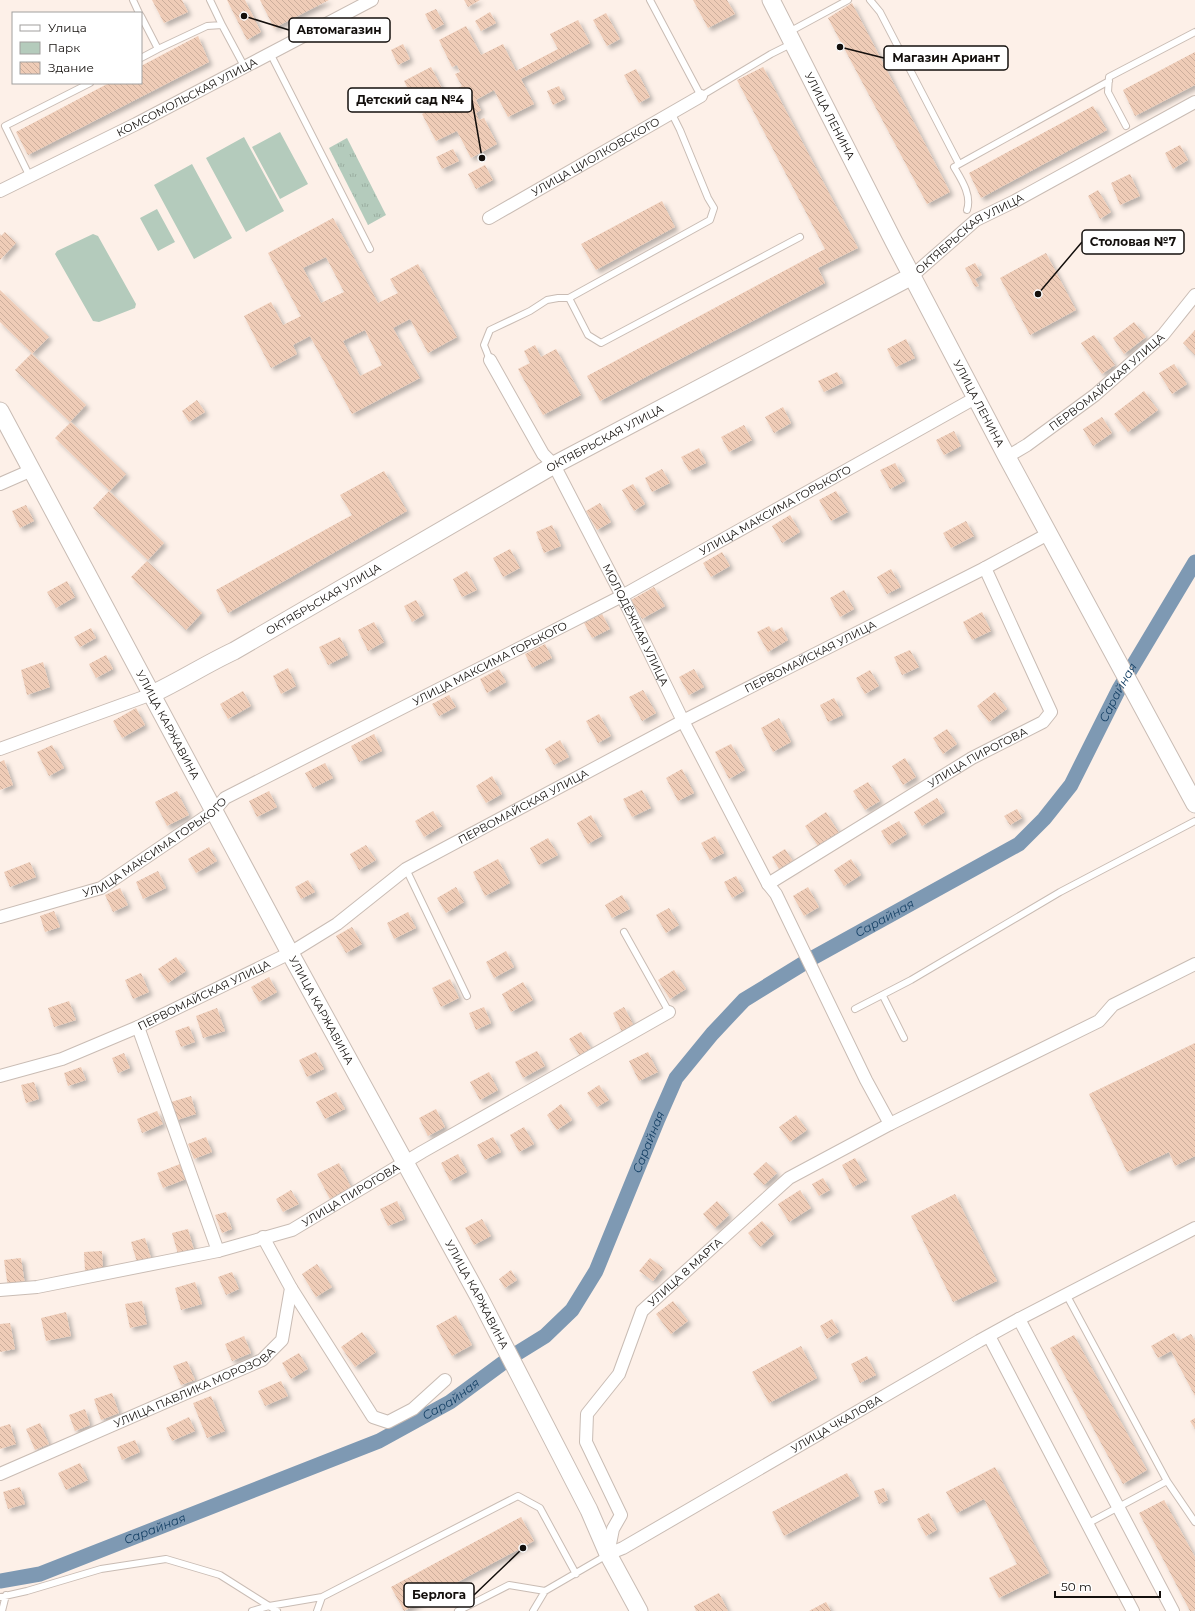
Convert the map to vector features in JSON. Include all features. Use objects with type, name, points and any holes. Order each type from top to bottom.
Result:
[{"type":"street","name":"УЛИЦА ЛЕНИНА","points":[[770,0],[1007,457],[1195,804]]},
{"type":"street","name":"КОМСОМОЛЬСКАЯ УЛИЦА","points":[[0,191],[136,124],[368,1]]},
{"type":"street","name":"УЛИЦА ЦИОЛКОВСКОГО","points":[[489,218],[701,96]]},
{"type":"street","name":"ОКТЯБРЬСКАЯ УЛИЦА","points":[[0,749],[152,694],[180,681],[554,465],[912,276],[976,220],[1015,201],[1195,102]]},
{"type":"street","name":"ПЕРВОМАЙСКАЯ УЛИЦА","points":[[1007,457],[1027,445],[1095,395],[1163,335],[1195,295]]},
{"type":"street","name":"МОЛОДЁЖНАЯ УЛИЦА","points":[[490,360],[543,454],[554,465],[622,596],[683,721],[768,884],[776,894],[866,1080],[890,1124]]},
{"type":"street","name":"УЛИЦА МАКСИМА ГОРЬКОГО","points":[[0,917],[101,888],[214,811],[225,798],[622,596],[977,397]]},
{"type":"street","name":"УЛИЦА КАРЖАВИНА","points":[[0,411],[290,953],[480,1297],[589,1510],[608,1554],[639,1611]]},
{"type":"street","points":[[0,484],[32,470]]},
{"type":"street","name":"ПЕРВОМАЙСКАЯ УЛИЦА","points":[[0,1076],[62,1059],[138,1027],[290,953],[337,924],[406,869],[683,721],[985,568],[1048,534]]},
{"type":"street","name":"УЛИЦА ПИРОГОВА","points":[[768,884],[972,758],[1043,722],[1051,712],[985,568]]},
{"type":"street","name":"УЛИЦА 8 МАРТА","points":[[608,1554],[613,1530],[621,1515],[586,1442],[587,1414],[619,1374],[642,1311],[789,1178],[890,1124],[1099,1021],[1113,1005],[1195,964]]},
{"type":"street","name":"УЛИЦА ПИРОГОВА","points":[[0,1290],[37,1287],[218,1251],[292,1230],[406,1163],[422,1152],[669,1012]]},
{"type":"street","points":[[138,1027],[218,1251]]},
{"type":"street","name":"УЛИЦА ЧКАЛОВА","points":[[608,1554],[623,1548],[1019,1319],[1195,1228]]},
{"type":"street","points":[[263,1237],[291,1288],[373,1418],[388,1422],[413,1409],[445,1380]]},
{"type":"street","name":"УЛИЦА ПАВЛИКА МОРОЗОВА","points":[[0,1474],[262,1360],[282,1340],[291,1288]]},
{"type":"street","points":[[1019,1319],[1173,1611]]},
{"type":"street","points":[[989,1336],[1133,1611]]},
{"type":"lane","points":[[133,0],[139,12]]},
{"type":"lane","points":[[210,0],[244,66]]},
{"type":"lane","points":[[650,0],[701,96],[771,54],[790,38],[848,0]]},
{"type":"lane","points":[[870,0],[880,12],[959,164]]},
{"type":"lane","points":[[142,18],[158,49]]},
{"type":"lane","points":[[142,57],[207,26],[222,25]]},
{"type":"lane","points":[[1126,126],[1108,92],[1109,78],[1195,32]]},
{"type":"lane","points":[[270,53],[370,249]]},
{"type":"lane","points":[[967,210],[968,205],[966,190],[954,167],[1109,81]]},
{"type":"lane","points":[[30,177],[5,126],[88,84]]},
{"type":"lane","points":[[490,360],[484,345],[490,330],[530,311],[548,300],[569,298],[710,220],[714,208],[708,198],[672,114]]},
{"type":"lane","points":[[569,298],[588,335],[601,343],[800,237]]},
{"type":"lane","points":[[855,1009],[883,996],[1060,892],[1195,820]]},
{"type":"lane","points":[[406,869],[467,996]]},
{"type":"lane","points":[[624,932],[669,1012]]},
{"type":"lane","points":[[883,996],[904,1038]]},
{"type":"lane","points":[[1066,1294],[1167,1481],[1195,1522]]},
{"type":"lane","points":[[1087,1524],[1167,1481]]},
{"type":"lane","points":[[252,1611],[269,1606],[322,1597],[518,1496],[540,1508],[576,1574]]},
{"type":"lane","points":[[534,1611],[545,1591],[608,1554]]},
{"type":"lane","points":[[2,1611],[3,1596],[27,1592],[102,1569],[166,1559],[220,1575],[276,1611]]},
{"type":"lane","points":[[458,1611],[509,1585],[545,1591]]},
{"type":"lane","points":[[317,1611],[322,1597]]},
{"type":"green space","points":[[280,132],[308,184],[280,199],[252,147]]},
{"type":"green space","points":[[244,137],[284,211],[246,232],[206,158]]},
{"type":"green space","points":[[347,138],[386,215],[368,225],[329,148]]},
{"type":"green space","points":[[192,164],[232,238],[194,259],[154,185]]},
{"type":"green space","points":[[157,209],[175,242],[158,251],[140,218]]},
{"type":"green space","points":[[93,234],[98,236],[136,304],[135,308],[99,322],[93,321],[55,254],[57,251]]},
{"type":"building","points":[[152,0],[182,0],[188,12],[164,23]]},
{"type":"building","points":[[227,0],[245,0],[261,32],[247,40]]},
{"type":"building","points":[[260,0],[329,0],[274,28]]},
{"type":"building","points":[[464,0],[480,0],[468,7]]},
{"type":"building","points":[[693,0],[727,0],[735,14],[708,28]]},
{"type":"building","points":[[852,3],[950,192],[927,204],[828,18]]},
{"type":"building","points":[[436,9],[444,24],[433,30],[425,14]]},
{"type":"building","points":[[490,12],[496,23],[481,31],[475,21]]},
{"type":"building","points":[[606,13],[620,39],[607,46],[593,20]]},
{"type":"building","points":[[578,20],[590,43],[521,79],[534,104],[508,117],[494,90],[476,100],[481,110],[476,113],[479,120],[484,118],[497,144],[471,158],[457,131],[436,141],[422,114],[427,111],[424,105],[418,108],[404,81],[431,67],[445,94],[462,86],[455,74],[460,72],[457,65],[452,67],[439,40],[466,26],[481,55],[503,44],[516,71],[558,49],[550,34]]},
{"type":"building","points":[[198,36],[209,62],[28,155],[16,132],[107,84],[142,84],[142,65]]},
{"type":"building","points":[[403,44],[410,59],[398,65],[391,50]]},
{"type":"building","points":[[1195,52],[1195,85],[1135,116],[1123,90]]},
{"type":"building","points":[[763,67],[858,248],[818,268],[825,283],[600,401],[587,376],[825,249],[737,80]]},
{"type":"building","points":[[636,69],[650,97],[639,103],[624,75]]},
{"type":"building","points":[[559,86],[565,99],[553,105],[547,91]]},
{"type":"building","points":[[1093,106],[1107,130],[981,198],[969,173]]},
{"type":"building","points":[[1180,145],[1188,160],[1173,169],[1165,153]]},
{"type":"building","points":[[453,149],[459,161],[442,169],[436,157]]},
{"type":"building","points":[[485,165],[493,180],[476,189],[468,174]]},
{"type":"building","points":[[1130,174],[1140,196],[1120,205],[1111,183]]},
{"type":"building","points":[[1098,190],[1111,212],[1100,219],[1088,196]]},
{"type":"building","points":[[662,201],[675,227],[596,270],[581,244]]},
{"type":"building","points":[[333,218],[378,303],[398,293],[390,279],[418,264],[457,337],[428,353],[410,319],[393,328],[420,378],[352,414],[310,336],[293,345],[297,354],[271,368],[244,316],[271,302],[283,325],[301,316],[268,253]],"holes":[[[326,257],[344,292],[321,303],[303,268]],[[365,330],[382,365],[360,376],[343,341]]]},
{"type":"building","points":[[5,232],[16,243],[0,260],[0,234],[1,236]]},
{"type":"building","points":[[1046,253],[1076,310],[1030,335],[1000,278]]},
{"type":"building","points":[[975,263],[982,275],[975,279],[979,286],[975,287],[965,268]]},
{"type":"building","points":[[0,290],[49,337],[32,354],[86,405],[70,422],[15,370],[32,353],[0,322]]},
{"type":"building","points":[[1134,322],[1146,337],[1124,354],[1113,338]]},
{"type":"building","points":[[1195,330],[1195,355],[1183,343]]},
{"type":"building","points":[[1094,335],[1115,365],[1102,374],[1081,343]]},
{"type":"building","points":[[906,339],[915,358],[896,367],[887,349]]},
{"type":"building","points":[[535,345],[541,357],[556,349],[581,395],[543,415],[518,369],[530,363],[524,351]]},
{"type":"building","points":[[1174,364],[1187,384],[1172,394],[1159,373]]},
{"type":"building","points":[[837,372],[843,383],[824,392],[818,381]]},
{"type":"building","points":[[1144,391],[1158,410],[1128,432],[1114,414]]},
{"type":"building","points":[[197,400],[205,412],[189,422],[182,411]]},
{"type":"building","points":[[783,407],[791,423],[774,433],[765,417]]},
{"type":"building","points":[[1102,417],[1112,433],[1093,446],[1083,429]]},
{"type":"building","points":[[71,422],[126,474],[110,491],[55,438]]},
{"type":"building","points":[[744,425],[752,440],[729,452],[721,437]]},
{"type":"building","points":[[954,431],[961,446],[944,455],[936,440]]},
{"type":"building","points":[[699,448],[706,463],[689,471],[681,457]]},
{"type":"building","points":[[895,463],[905,481],[890,489],[880,470]]},
{"type":"building","points":[[662,469],[670,483],[652,492],[645,478]]},
{"type":"building","points":[[384,471],[407,511],[228,613],[216,590],[352,515],[340,495]]},
{"type":"building","points":[[633,484],[645,504],[634,511],[622,490]]},
{"type":"building","points":[[109,491],[164,543],[148,560],[93,508]]},
{"type":"building","points":[[836,491],[848,512],[831,521],[819,500]]},
{"type":"building","points":[[600,503],[611,522],[597,530],[586,511]]},
{"type":"building","points":[[26,505],[34,521],[20,528],[12,511]]},
{"type":"building","points":[[790,515],[800,532],[782,543],[772,526]]},
{"type":"building","points":[[966,521],[974,536],[951,548],[943,533]]},
{"type":"building","points":[[552,525],[561,546],[544,553],[536,532]]},
{"type":"building","points":[[510,549],[520,568],[503,577],[493,558]]},
{"type":"building","points":[[722,552],[730,566],[711,577],[703,563]]},
{"type":"building","points":[[147,561],[202,613],[186,630],[131,577]]},
{"type":"building","points":[[891,569],[901,587],[887,594],[877,577]]},
{"type":"building","points":[[467,571],[477,590],[462,597],[453,579]]},
{"type":"building","points":[[67,581],[75,597],[56,608],[47,592]]},
{"type":"building","points":[[654,587],[665,606],[642,619],[631,600]]},
{"type":"building","points":[[844,590],[854,609],[840,617],[830,598]]},
{"type":"building","points":[[416,600],[424,615],[412,622],[404,606]]},
{"type":"building","points":[[982,612],[991,631],[972,640],[963,622]]},
{"type":"building","points":[[602,614],[610,629],[592,638],[584,623]]},
{"type":"building","points":[[374,622],[384,642],[368,651],[358,630]]},
{"type":"building","points":[[769,626],[773,632],[782,627],[788,640],[768,652],[757,632]]},
{"type":"building","points":[[91,628],[96,638],[80,647],[74,637]]},
{"type":"building","points":[[340,637],[348,655],[328,665],[319,647]]},
{"type":"building","points":[[545,644],[552,658],[532,668],[525,654]]},
{"type":"building","points":[[910,650],[919,667],[902,675],[894,657]]},
{"type":"building","points":[[106,655],[113,669],[96,678],[89,664]]},
{"type":"building","points":[[43,662],[50,687],[27,695],[21,670]]},
{"type":"building","points":[[288,668],[296,686],[281,694],[273,676]]},
{"type":"building","points":[[499,669],[506,682],[487,693],[480,679]]},
{"type":"building","points":[[694,669],[704,687],[689,695],[679,677]]},
{"type":"building","points":[[870,670],[879,686],[865,694],[856,678]]},
{"type":"building","points":[[643,690],[656,713],[642,721],[629,697]]},
{"type":"building","points":[[243,691],[251,706],[228,719],[220,704]]},
{"type":"building","points":[[995,692],[1007,709],[989,722],[977,706]]},
{"type":"building","points":[[449,695],[456,707],[439,716],[432,704]]},
{"type":"building","points":[[834,698],[843,715],[828,722],[820,705]]},
{"type":"building","points":[[136,708],[145,725],[122,738],[113,721]]},
{"type":"building","points":[[599,714],[611,736],[598,743],[586,721]]},
{"type":"building","points":[[779,718],[791,742],[773,752],[761,728]]},
{"type":"building","points":[[947,729],[957,744],[943,754],[933,738]]},
{"type":"building","points":[[374,734],[382,751],[359,762],[351,746]]},
{"type":"building","points":[[560,740],[569,757],[554,765],[545,749]]},
{"type":"building","points":[[731,744],[745,770],[729,779],[715,752]]},
{"type":"building","points":[[52,745],[64,768],[49,776],[37,752]]},
{"type":"building","points":[[905,758],[916,777],[903,785],[892,766]]},
{"type":"building","points":[[4,760],[13,785],[0,790],[0,762]]},
{"type":"building","points":[[325,763],[333,778],[313,788],[305,773]]},
{"type":"building","points":[[682,769],[694,793],[678,801],[666,778]]},
{"type":"building","points":[[492,776],[502,794],[486,803],[476,786]]},
{"type":"building","points":[[868,782],[880,801],[865,810],[853,791]]},
{"type":"building","points":[[642,790],[651,808],[632,817],[623,799]]},
{"type":"building","points":[[177,791],[189,815],[167,826],[155,802]]},
{"type":"building","points":[[269,791],[277,807],[257,817],[249,801]]},
{"type":"building","points":[[937,798],[945,812],[922,826],[914,812]]},
{"type":"building","points":[[1017,809],[1022,818],[1010,825],[1004,816]]},
{"type":"building","points":[[433,811],[442,826],[424,837],[415,821]]},
{"type":"building","points":[[826,812],[839,833],[818,846],[805,826]]},
{"type":"building","points":[[591,815],[602,836],[588,844],[577,823]]},
{"type":"building","points":[[899,821],[907,834],[889,845],[881,831]]},
{"type":"building","points":[[715,836],[724,853],[710,860],[701,843]]},
{"type":"building","points":[[548,838],[558,855],[539,865],[530,848]]},
{"type":"building","points":[[366,845],[376,860],[359,870],[350,854]]},
{"type":"building","points":[[209,847],[217,861],[196,873],[188,859]]},
{"type":"building","points":[[785,849],[796,866],[782,874],[772,857]]},
{"type":"building","points":[[498,859],[510,883],[485,896],[473,872]]},
{"type":"building","points":[[851,859],[861,875],[844,886],[834,870]]},
{"type":"building","points":[[30,862],[36,877],[10,887],[4,872]]},
{"type":"building","points":[[158,871],[166,888],[143,899],[136,882]]},
{"type":"building","points":[[736,876],[744,891],[732,898],[724,882]]},
{"type":"building","points":[[308,880],[315,892],[301,899],[295,887]]},
{"type":"building","points":[[456,887],[464,902],[446,913],[437,898]]},
{"type":"building","points":[[808,887],[819,907],[804,916],[793,896]]},
{"type":"building","points":[[120,888],[128,905],[113,912],[105,895]]},
{"type":"building","points":[[622,895],[630,909],[612,918],[605,905]]},
{"type":"building","points":[[669,908],[679,925],[666,933],[656,915]]},
{"type":"building","points":[[54,911],[60,927],[45,932],[40,916]]},
{"type":"building","points":[[408,912],[416,928],[394,939],[387,923]]},
{"type":"building","points":[[352,927],[362,944],[346,953],[336,936]]},
{"type":"building","points":[[506,951],[514,967],[494,978],[486,962]]},
{"type":"building","points":[[176,957],[186,971],[168,983],[158,969]]},
{"type":"building","points":[[674,970],[686,989],[670,999],[658,980]]},
{"type":"building","points":[[141,973],[149,992],[133,999],[125,980]]},
{"type":"building","points":[[269,977],[277,992],[259,1002],[251,987]]},
{"type":"building","points":[[450,979],[459,998],[441,1007],[432,988]]},
{"type":"building","points":[[523,982],[533,1000],[511,1012],[502,994]]},
{"type":"building","points":[[69,1001],[76,1020],[54,1027],[48,1008]]},
{"type":"building","points":[[484,1007],[491,1023],[476,1030],[469,1013]]},
{"type":"building","points":[[624,1007],[634,1026],[622,1032],[613,1013]]},
{"type":"building","points":[[217,1008],[225,1031],[203,1038],[196,1016]]},
{"type":"building","points":[[189,1026],[195,1042],[181,1047],[175,1031]]},
{"type":"building","points":[[581,1032],[591,1048],[580,1056],[569,1039]]},
{"type":"building","points":[[1195,1043],[1195,1156],[1175,1166],[1169,1152],[1127,1172],[1089,1094]]},
{"type":"building","points":[[537,1051],[545,1066],[523,1078],[515,1062]]},
{"type":"building","points":[[316,1052],[324,1069],[307,1077],[299,1060]]},
{"type":"building","points":[[648,1052],[658,1072],[639,1081],[629,1061]]},
{"type":"building","points":[[124,1053],[130,1068],[118,1073],[112,1058]]},
{"type":"building","points":[[81,1067],[86,1080],[68,1086],[64,1073]]},
{"type":"building","points":[[489,1072],[498,1090],[480,1100],[470,1082]]},
{"type":"building","points":[[34,1082],[39,1099],[26,1103],[21,1085]]},
{"type":"building","points":[[599,1085],[609,1100],[597,1107],[587,1093]]},
{"type":"building","points":[[336,1092],[345,1109],[325,1119],[316,1102]]},
{"type":"building","points":[[191,1096],[196,1114],[174,1121],[168,1103]]},
{"type":"building","points":[[561,1104],[572,1120],[557,1130],[547,1115]]},
{"type":"building","points":[[436,1109],[445,1127],[428,1136],[419,1118]]},
{"type":"building","points":[[157,1111],[163,1124],[142,1133],[137,1119]]},
{"type":"building","points":[[796,1115],[807,1130],[790,1142],[779,1127]]},
{"type":"building","points":[[524,1127],[534,1144],[519,1152],[510,1135]]},
{"type":"building","points":[[206,1137],[212,1152],[194,1159],[188,1144]]},
{"type":"building","points":[[493,1137],[501,1152],[485,1160],[477,1145]]},
{"type":"building","points":[[458,1154],[467,1172],[450,1181],[441,1163]]},
{"type":"building","points":[[855,1158],[867,1180],[853,1187],[842,1165]]},
{"type":"building","points":[[766,1162],[777,1173],[764,1185],[753,1174]]},
{"type":"building","points":[[339,1163],[352,1189],[330,1199],[317,1174]]},
{"type":"building","points":[[180,1164],[186,1179],[163,1188],[157,1173]]},
{"type":"building","points":[[823,1178],[830,1190],[819,1196],[812,1184]]},
{"type":"building","points":[[291,1190],[299,1204],[283,1212],[276,1199]]},
{"type":"building","points":[[800,1190],[811,1208],[789,1222],[778,1204]]},
{"type":"building","points":[[955,1194],[997,1281],[953,1302],[911,1216]]},
{"type":"building","points":[[397,1201],[405,1219],[388,1226],[380,1209]]},
{"type":"building","points":[[717,1201],[729,1215],[715,1228],[703,1214]]},
{"type":"building","points":[[226,1212],[232,1229],[222,1233],[215,1215]]},
{"type":"building","points":[[482,1219],[491,1236],[474,1245],[465,1228]]},
{"type":"building","points":[[762,1221],[774,1234],[760,1247],[748,1233]]},
{"type":"building","points":[[188,1229],[194,1250],[178,1254],[172,1233]]},
{"type":"building","points":[[145,1238],[151,1258],[137,1262],[131,1242]]},
{"type":"building","points":[[102,1251],[103,1269],[85,1271],[84,1252]]},
{"type":"building","points":[[21,1258],[25,1285],[8,1287],[4,1260]]},
{"type":"building","points":[[650,1258],[663,1268],[653,1281],[639,1271]]},
{"type":"building","points":[[317,1264],[332,1287],[316,1297],[302,1274]]},
{"type":"building","points":[[511,1270],[517,1280],[505,1288],[499,1279]]},
{"type":"building","points":[[232,1272],[239,1289],[226,1295],[218,1277]]},
{"type":"building","points":[[195,1282],[202,1304],[181,1310],[175,1288]]},
{"type":"building","points":[[142,1301],[147,1324],[130,1328],[125,1304]]},
{"type":"building","points":[[673,1301],[688,1321],[671,1334],[656,1314]]},
{"type":"building","points":[[66,1312],[71,1336],[46,1341],[41,1318]]},
{"type":"building","points":[[456,1315],[472,1345],[452,1356],[436,1326]]},
{"type":"building","points":[[832,1319],[839,1332],[827,1339],[820,1326]]},
{"type":"building","points":[[10,1323],[15,1349],[0,1352],[0,1324]]},
{"type":"building","points":[[362,1332],[376,1352],[355,1367],[341,1347]]},
{"type":"building","points":[[1174,1333],[1178,1341],[1191,1334],[1195,1341],[1195,1396],[1171,1351],[1158,1358],[1151,1346]]},
{"type":"building","points":[[1074,1335],[1147,1470],[1123,1484],[1050,1348]]},
{"type":"building","points":[[244,1336],[251,1353],[232,1361],[225,1344]]},
{"type":"building","points":[[801,1346],[817,1378],[769,1403],[752,1372]]},
{"type":"building","points":[[299,1353],[308,1369],[291,1379],[282,1363]]},
{"type":"building","points":[[867,1356],[876,1375],[860,1383],[851,1364]]},
{"type":"building","points":[[187,1361],[195,1380],[181,1385],[173,1366]]},
{"type":"building","points":[[281,1381],[288,1396],[265,1406],[258,1391]]},
{"type":"building","points":[[112,1393],[119,1413],[101,1420],[94,1399]]},
{"type":"building","points":[[211,1396],[225,1431],[207,1438],[193,1403]]},
{"type":"building","points":[[85,1409],[90,1425],[75,1431],[69,1415]]},
{"type":"building","points":[[189,1417],[195,1431],[172,1441],[166,1428]]},
{"type":"building","points":[[1195,1418],[1195,1429],[1190,1421]]},
{"type":"building","points":[[40,1423],[49,1444],[35,1450],[26,1429]]},
{"type":"building","points":[[10,1424],[16,1444],[0,1449],[0,1427]]},
{"type":"building","points":[[135,1440],[140,1452],[122,1460],[117,1447]]},
{"type":"building","points":[[80,1463],[88,1480],[66,1490],[58,1473]]},
{"type":"building","points":[[995,1467],[1049,1573],[999,1598],[989,1578],[1017,1564],[984,1499],[957,1513],[946,1492]]},
{"type":"building","points":[[847,1473],[859,1496],[784,1536],[772,1512]]},
{"type":"building","points":[[20,1487],[25,1504],[8,1509],[3,1492]]},
{"type":"building","points":[[884,1488],[888,1500],[879,1504],[874,1491]]},
{"type":"building","points":[[1164,1500],[1195,1557],[1195,1610],[1193,1611],[1190,1611],[1139,1513]]},
{"type":"building","points":[[929,1513],[937,1530],[926,1536],[917,1519]]},
{"type":"building","points":[[521,1517],[534,1541],[404,1611],[391,1587]]},
{"type":"building","points":[[719,1593],[728,1611],[696,1611],[694,1606]]},
{"type":"building","points":[[826,1602],[831,1611],[809,1611]]},
{"type":"waterway","name":"Сарайная","points":[[0,1581],[40,1574],[379,1441],[450,1402],[511,1357],[545,1336],[572,1310],[596,1271],[676,1078],[712,1034],[744,1000],[809,960],[1019,844],[1044,819],[1071,785],[1119,689],[1195,562]]},
{"type":"place","name":"Автомагазин","points":[[244,16]]},
{"type":"place","name":"Магазин Ариант","points":[[840,47]]},
{"type":"place","name":"Детский сад №4","points":[[482,158]]},
{"type":"place","name":"Столовая №7","points":[[1038,294]]},
{"type":"place","name":"Берлога","points":[[523,1548]]}]
